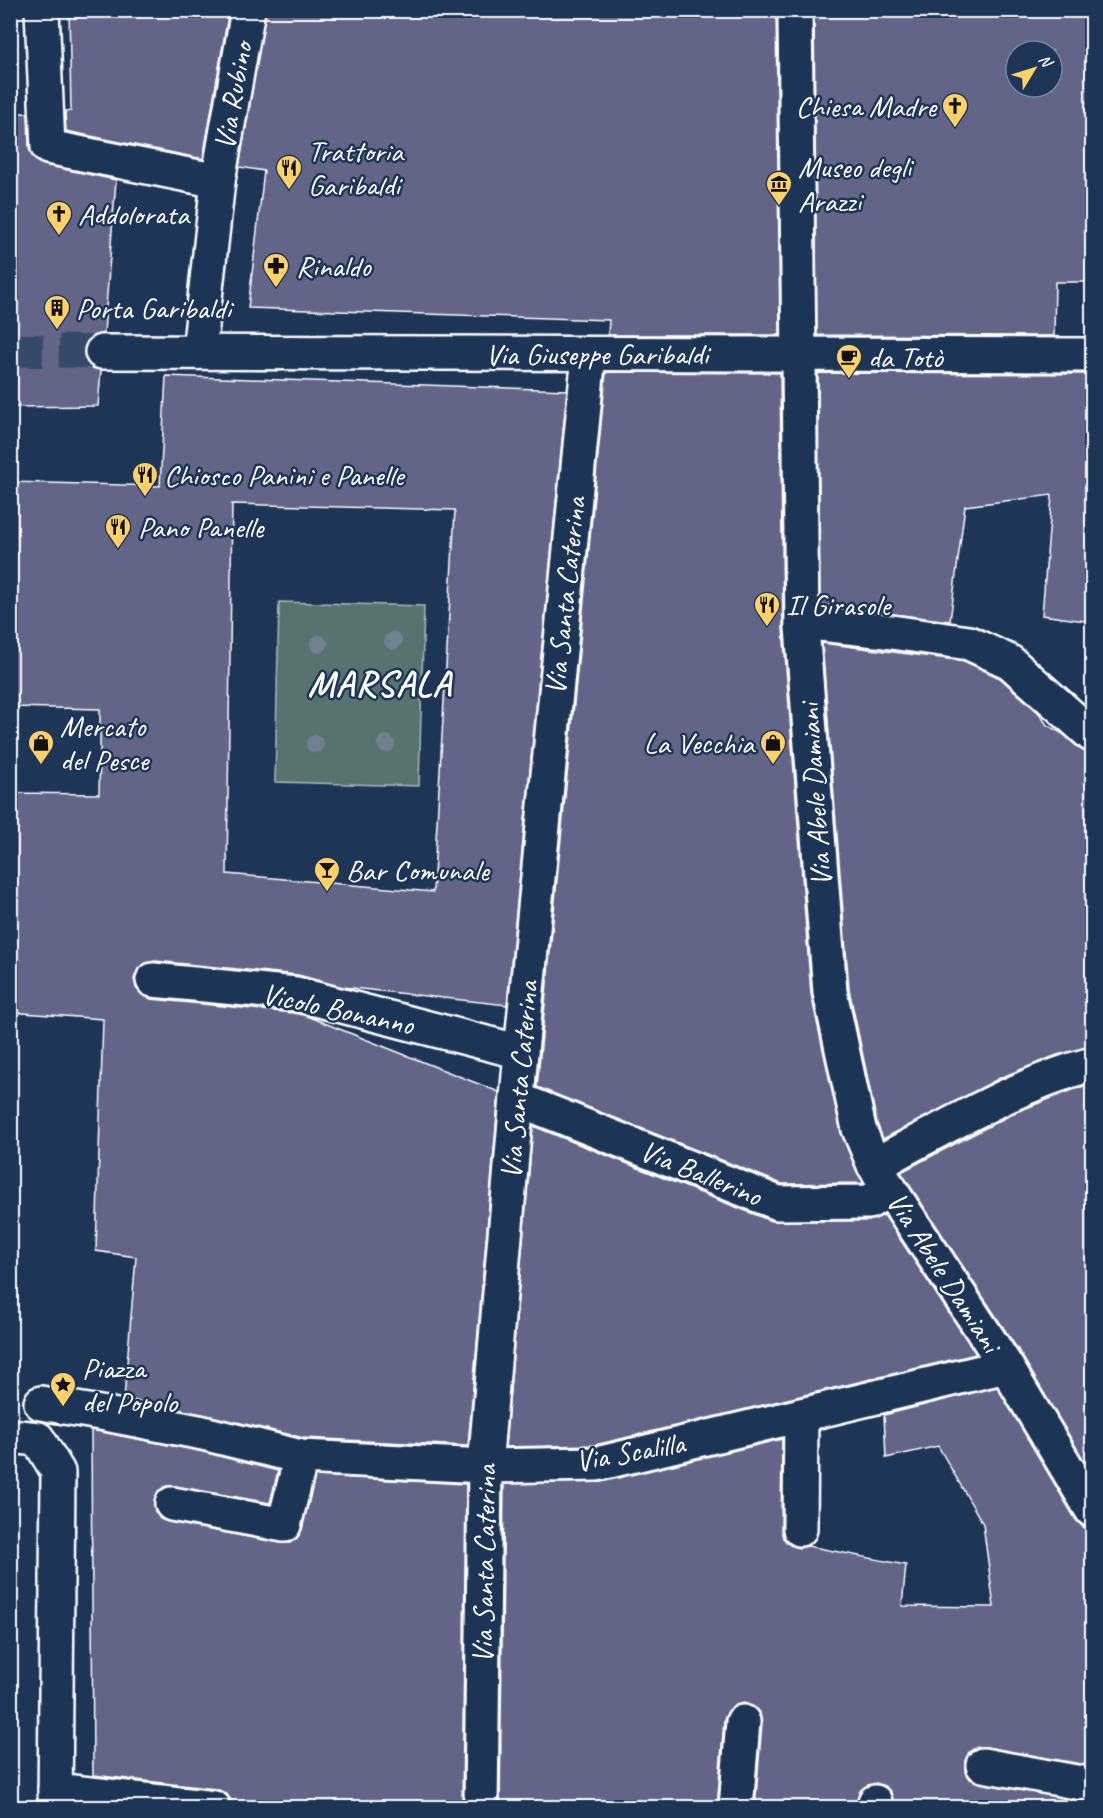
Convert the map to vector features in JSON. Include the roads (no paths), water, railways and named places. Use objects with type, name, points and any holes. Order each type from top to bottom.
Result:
[{"type":"street","points":[[42,10],[48,147],[218,181]]},
{"type":"street","name":"Via Rubino","points":[[199,352],[218,181],[248,10]]},
{"type":"street","name":"Via Abele Damiani","points":[[795,10],[802,627],[830,992],[859,1129],[882,1177],[1006,1366],[1092,1510]]},
{"type":"street","name":"Via Giuseppe Garibaldi","points":[[102,352],[1092,355]]},
{"type":"street","name":"Via Santa Caterina","points":[[481,1808],[485,1466],[521,1052],[589,354]]},
{"type":"street","points":[[802,627],[820,624],[969,644],[1010,662],[1092,735]]},
{"type":"street","name":"Vicolo Bonanno","points":[[153,980],[296,994],[521,1052]]},
{"type":"street","name":"Via Ballerino","points":[[517,1100],[778,1203],[869,1202],[882,1177],[993,1102],[1092,1064]]},
{"type":"street","name":"Via Scalilla","points":[[41,1403],[106,1413],[203,1433],[301,1457],[485,1466],[597,1464],[1006,1366]]},
{"type":"street","points":[[800,1529],[801,1415]]},
{"type":"street","points":[[10,1436],[38,1439],[58,1472],[55,1799],[93,1794],[214,1808]]},
{"type":"street","points":[[172,1504],[284,1525],[301,1457]]},
{"type":"street","points":[[736,1808],[743,1722]]},
{"type":"street","points":[[983,1765],[1092,1785]]},
{"type":"tunnel","points":[[10,350],[102,352]]},
{"type":"place","name":"Chiesa Madre","points":[[955,129]]},
{"type":"place","name":"Trattoria Garibaldi","points":[[289,191]]},
{"type":"place","name":"Museo degli Arazzi","points":[[779,207]]},
{"type":"place","name":"Addolorata","points":[[59,237]]},
{"type":"place","name":"Rinaldo","points":[[276,289]]},
{"type":"place","name":"Porta Garibaldi","points":[[57,331]]},
{"type":"place","name":"da Totò","points":[[849,380]]},
{"type":"place","name":"Chiosco Panini e Panelle","points":[[145,498]]},
{"type":"place","name":"Pano Panelle","points":[[118,550]]},
{"type":"place","name":"Il Girasole","points":[[767,628]]},
{"type":"place","name":"Mercato del Pesce","points":[[41,766]]},
{"type":"place","name":"La Vecchia","points":[[773,766]]},
{"type":"place","name":"Bar Comunale","points":[[327,893]]},
{"type":"place","name":"Piazza del Popolo","points":[[63,1408]]},
{"type":"district","name":"MARSALA","points":[[380,683]]}]
